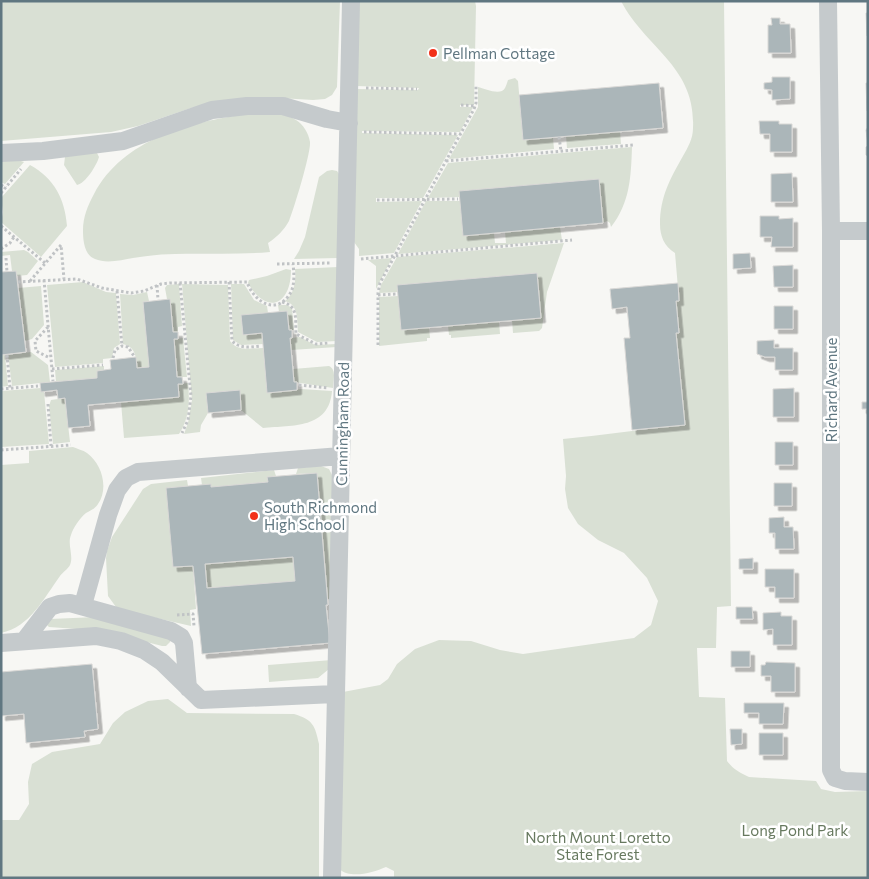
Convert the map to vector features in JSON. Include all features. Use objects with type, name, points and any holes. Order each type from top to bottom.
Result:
[{"type":"street","name":"Cunningham Road","points":[[332,878],[341,456],[356,127],[351,1]]},
{"type":"street","name":"Richard Avenue","points":[[828,1],[831,231],[831,770],[835,778],[845,781],[868,782]]},
{"type":"street","points":[[1,153],[43,151],[123,141],[212,110],[247,106],[283,106],[356,127]]},
{"type":"street","points":[[831,231],[868,231]]},
{"type":"street","points":[[83,605],[108,514],[117,490],[126,478],[138,472],[341,456]]},
{"type":"street","points":[[24,641],[50,607],[70,603],[172,630],[181,637],[184,643],[188,688]]},
{"type":"street","points":[[1,643],[96,636],[121,641],[144,650],[162,662],[201,700],[335,694]]},
{"type":"path","points":[[378,345],[378,295],[380,283],[476,106],[476,85]]},
{"type":"path","points":[[358,88],[418,89]]},
{"type":"path","points":[[461,106],[476,106]]},
{"type":"path","points":[[356,127],[461,134]]},
{"type":"path","points":[[559,137],[561,151]]},
{"type":"path","points":[[446,161],[634,145]]},
{"type":"path","points":[[1,193],[26,163]]},
{"type":"path","points":[[1,185],[6,188]]},
{"type":"path","points":[[377,200],[458,199]]},
{"type":"path","points":[[1,226],[45,263]]},
{"type":"path","points":[[1,249],[10,243],[14,237]]},
{"type":"path","points":[[355,260],[572,240]]},
{"type":"path","points":[[30,281],[61,245],[64,279]]},
{"type":"path","points":[[6,258],[7,272]]},
{"type":"path","points":[[277,264],[336,263]]},
{"type":"path","points":[[18,282],[77,279],[117,291],[138,292],[157,286],[180,283],[246,282],[255,297],[267,305],[282,302],[292,290],[293,264]]},
{"type":"path","points":[[44,280],[53,381]]},
{"type":"path","points":[[229,282],[232,341],[241,347],[261,346]]},
{"type":"path","points":[[180,283],[191,396],[188,420],[182,434]]},
{"type":"path","points":[[157,286],[158,300]]},
{"type":"path","points":[[117,291],[122,346]]},
{"type":"path","points":[[378,295],[397,294]]},
{"type":"path","points":[[282,302],[294,308],[296,334],[316,344],[337,342]]},
{"type":"path","points":[[48,327],[35,341],[36,351],[51,359]]},
{"type":"path","points":[[113,358],[115,350],[122,346],[128,347],[134,356]]},
{"type":"path","points":[[7,355],[10,388]]},
{"type":"path","points":[[52,369],[103,365]]},
{"type":"path","points":[[299,385],[331,389]]},
{"type":"path","points":[[1,389],[38,386]]},
{"type":"path","points":[[48,404],[51,446]]},
{"type":"path","points":[[1,450],[71,445]]},
{"type":"path","points":[[193,618],[199,618]]},
{"type":"green space","points":[[1,1],[340,1],[337,87],[332,95],[325,99],[263,97],[191,108],[138,126],[111,132],[1,141]]},
{"type":"green space","points":[[359,1],[475,1],[476,6],[474,105],[460,105],[460,107],[473,107],[460,132],[362,131],[362,133],[458,135],[423,198],[376,198],[376,202],[422,201],[394,253],[359,256],[359,249],[354,242],[356,89],[418,90],[419,88],[356,86]]},
{"type":"green space","points":[[621,1],[724,1],[731,606],[717,607],[716,648],[697,648],[699,697],[725,698],[727,761],[734,769],[749,777],[816,781],[821,789],[835,792],[868,791],[868,878],[394,878],[394,871],[386,867],[362,874],[349,874],[339,869],[343,692],[380,685],[388,679],[397,664],[415,649],[439,640],[471,641],[500,650],[523,654],[634,638],[651,625],[658,601],[647,578],[624,553],[598,540],[578,524],[568,508],[565,489],[566,476],[563,439],[685,425],[676,333],[679,333],[676,301],[679,300],[675,253],[663,240],[660,214],[667,188],[692,136],[692,107],[687,89],[678,73],[631,18]]},
{"type":"green space","points":[[515,78],[518,81],[523,140],[553,138],[554,149],[449,159],[478,107],[478,87],[500,92],[505,88],[508,80]]},
{"type":"green space","points":[[247,114],[272,114],[291,117],[303,127],[310,142],[305,169],[289,221],[283,230],[268,243],[270,252],[164,254],[119,261],[99,260],[88,254],[83,234],[86,211],[94,194],[107,175],[122,159],[160,136],[181,128],[225,117]]},
{"type":"green space","points":[[620,131],[621,144],[567,148],[566,136]]},
{"type":"green space","points":[[632,147],[630,179],[626,199],[611,227],[607,221],[603,223],[599,179],[460,191],[460,197],[428,198],[448,163]]},
{"type":"green space","points":[[97,153],[99,157],[93,169],[84,181],[77,185],[64,165],[65,157]]},
{"type":"green space","points":[[18,160],[24,162],[5,184],[1,182],[1,161]]},
{"type":"green space","points":[[30,165],[46,176],[57,190],[66,216],[67,226],[41,257],[1,222],[3,212],[1,198]]},
{"type":"green space","points":[[332,170],[337,171],[339,174],[338,258],[294,259],[305,237],[319,177]]},
{"type":"green space","points":[[426,201],[460,201],[494,233],[495,243],[506,243],[505,232],[560,227],[562,240],[398,254]]},
{"type":"green space","points":[[564,243],[547,292],[542,328],[539,331],[513,333],[512,320],[541,318],[537,273],[398,285],[398,292],[379,293],[381,285],[397,257]]},
{"type":"green space","points":[[24,250],[38,261],[27,275],[17,276],[16,271],[12,271],[10,255],[1,256],[1,252]]},
{"type":"green space","points":[[392,258],[376,289],[376,266],[368,260]]},
{"type":"green space","points":[[338,267],[337,341],[317,342],[298,332],[295,309],[290,303],[285,301],[291,294],[294,286],[295,269]]},
{"type":"green space","points":[[286,269],[291,270],[290,282],[287,291],[277,302],[270,303],[263,300],[248,283],[249,280]]},
{"type":"green space","points":[[83,282],[106,292],[116,293],[120,344],[114,348],[112,358],[103,359],[103,363],[55,367],[47,285]]},
{"type":"green space","points":[[179,284],[182,326],[178,327],[178,332],[173,332],[165,288],[167,285]]},
{"type":"green space","points":[[182,284],[228,285],[230,341],[241,348],[263,348],[267,393],[301,389],[332,391],[324,412],[317,419],[308,423],[263,428],[241,410],[239,390],[207,393],[208,413],[201,425],[200,432],[184,434],[192,400]]},
{"type":"green space","points":[[231,284],[244,284],[254,300],[267,306],[268,313],[241,316],[243,335],[262,333],[263,344],[241,345],[233,340]]},
{"type":"green space","points":[[41,286],[44,325],[32,339],[25,341],[18,288]]},
{"type":"green space","points":[[147,292],[149,301],[143,302],[149,367],[137,368],[136,356],[133,350],[131,347],[123,344],[120,294],[133,295]]},
{"type":"green space","points":[[398,296],[429,327],[430,338],[427,338],[427,341],[379,346],[379,297]]},
{"type":"green space","points":[[278,305],[287,305],[292,308],[294,330],[289,330],[287,311],[279,312]]},
{"type":"green space","points":[[499,321],[500,334],[451,338],[451,335],[449,335],[448,326]]},
{"type":"green space","points":[[300,337],[315,345],[337,344],[337,347],[291,350],[290,338]]},
{"type":"green space","points":[[183,338],[187,377],[177,377],[174,339]]},
{"type":"green space","points":[[31,352],[48,365],[50,382],[12,386],[8,355]]},
{"type":"green space","points":[[1,355],[5,355],[8,386],[1,387]]},
{"type":"green space","points":[[104,366],[104,370],[97,371],[97,378],[56,382],[55,370]]},
{"type":"green space","points":[[329,366],[334,373],[333,388],[294,382],[293,369]]},
{"type":"green space","points":[[188,383],[188,410],[179,434],[124,438],[121,402],[179,397],[178,384]]},
{"type":"green space","points":[[41,388],[44,392],[49,444],[1,447],[1,391]]},
{"type":"green space","points":[[65,398],[70,442],[53,444],[49,406],[51,400]]},
{"type":"green space","points":[[73,447],[87,453],[97,463],[103,484],[101,498],[97,506],[86,513],[73,529],[70,539],[71,561],[69,566],[28,618],[11,630],[1,633],[1,465],[29,463],[29,451]]},
{"type":"green space","points":[[321,466],[329,469],[333,477],[331,598],[328,599],[317,473],[296,474],[298,468]]},
{"type":"green space","points":[[274,470],[276,476],[267,477],[268,482],[211,487],[211,484],[202,485],[201,478]]},
{"type":"green space","points":[[187,480],[188,486],[167,488],[173,567],[193,566],[196,609],[190,610],[191,626],[116,607],[108,596],[106,558],[112,537],[143,489],[151,484]]},
{"type":"green space","points":[[293,557],[295,581],[207,588],[205,564]]},
{"type":"green space","points":[[96,617],[171,639],[166,646],[162,646],[104,631],[49,627],[46,624],[50,619]]},
{"type":"green space","points":[[332,660],[329,669],[318,678],[269,682],[268,665]]},
{"type":"green space","points":[[168,699],[187,713],[294,714],[312,724],[319,744],[319,878],[1,878],[1,820],[19,820],[29,804],[28,782],[32,764],[52,752],[100,744],[113,723],[125,712],[148,701]]},
{"type":"building","points":[[866,13],[868,13],[868,36],[867,36]]},
{"type":"building","points":[[771,18],[780,18],[780,24],[790,24],[791,53],[768,53],[768,25],[772,25]]},
{"type":"building","points":[[772,77],[790,77],[790,99],[772,100],[772,90],[764,89],[764,83],[772,82]]},
{"type":"building","points":[[659,83],[663,128],[523,140],[519,95]]},
{"type":"building","points":[[866,83],[868,83],[868,111],[867,111]]},
{"type":"building","points":[[759,121],[779,121],[779,124],[792,124],[792,152],[770,152],[770,134],[760,134]]},
{"type":"building","points":[[868,127],[868,145],[866,130]]},
{"type":"building","points":[[868,145],[868,157],[866,155],[866,147]]},
{"type":"building","points":[[792,173],[793,202],[771,202],[771,174]]},
{"type":"building","points":[[599,179],[603,223],[463,236],[459,191]]},
{"type":"building","points":[[760,216],[779,216],[779,219],[793,218],[793,247],[771,247],[772,237],[760,237]]},
{"type":"building","points":[[750,253],[751,268],[733,269],[733,254]]},
{"type":"building","points":[[793,265],[793,287],[774,287],[773,266]]},
{"type":"building","points":[[16,271],[26,352],[1,355],[1,272]]},
{"type":"building","points":[[537,273],[541,318],[401,330],[397,285]]},
{"type":"building","points":[[678,283],[679,301],[676,301],[679,333],[676,333],[685,425],[632,430],[624,338],[630,338],[627,307],[612,309],[610,289]]},
{"type":"building","points":[[170,299],[173,332],[178,332],[178,339],[174,339],[177,377],[182,377],[183,384],[178,384],[179,397],[88,405],[90,426],[68,428],[65,398],[58,399],[57,390],[41,392],[40,383],[97,378],[97,371],[111,369],[110,360],[136,357],[137,368],[149,367],[143,302]]},
{"type":"building","points":[[774,306],[793,306],[793,329],[774,329]]},
{"type":"building","points":[[287,311],[289,330],[292,330],[292,338],[290,338],[294,382],[297,382],[297,390],[267,393],[262,333],[243,335],[241,315]]},
{"type":"building","points":[[774,340],[774,348],[793,348],[793,370],[775,370],[775,357],[765,357],[757,354],[757,341]]},
{"type":"building","points":[[794,388],[794,417],[773,417],[773,389]]},
{"type":"building","points":[[240,390],[241,410],[208,413],[206,393]]},
{"type":"building","points":[[862,402],[868,402],[868,409],[862,409]]},
{"type":"building","points":[[775,442],[793,442],[793,465],[775,465]]},
{"type":"building","points":[[317,473],[330,643],[202,654],[193,566],[173,567],[166,488],[211,484],[211,487],[268,482],[267,477]],"holes":[[[293,557],[295,581],[207,588],[205,564]]]},
{"type":"building","points":[[774,483],[792,483],[792,506],[774,506]]},
{"type":"building","points":[[784,517],[784,527],[793,527],[794,549],[775,549],[775,533],[769,533],[769,518]]},
{"type":"building","points":[[753,558],[753,569],[739,569],[739,559]]},
{"type":"building","points":[[765,569],[794,569],[794,598],[775,598],[775,587],[765,587]]},
{"type":"building","points":[[736,607],[752,607],[753,619],[736,619]]},
{"type":"building","points":[[781,612],[781,616],[792,616],[792,645],[773,645],[773,629],[763,630],[763,613]]},
{"type":"building","points":[[731,651],[750,651],[750,667],[731,667]]},
{"type":"building","points":[[766,662],[795,663],[795,692],[771,692],[771,676],[761,676],[761,665],[765,665]]},
{"type":"building","points":[[92,664],[98,729],[84,731],[85,737],[26,743],[24,714],[1,716],[1,672]]},
{"type":"building","points":[[744,703],[784,703],[783,724],[759,724],[759,713],[744,713]]},
{"type":"building","points":[[730,729],[742,729],[742,744],[731,745]]},
{"type":"building","points":[[759,733],[783,733],[783,755],[759,755]]},
{"type":"place","name":"Pellman Cottage","points":[[433,53]]},
{"type":"place","name":"South Richmond High School","points":[[254,516]]},
{"type":"park label","name":"Long Pond Park","points":[[795,830]]},
{"type":"park label","name":"North Mount Loretto State Forest","points":[[598,846]]}]
